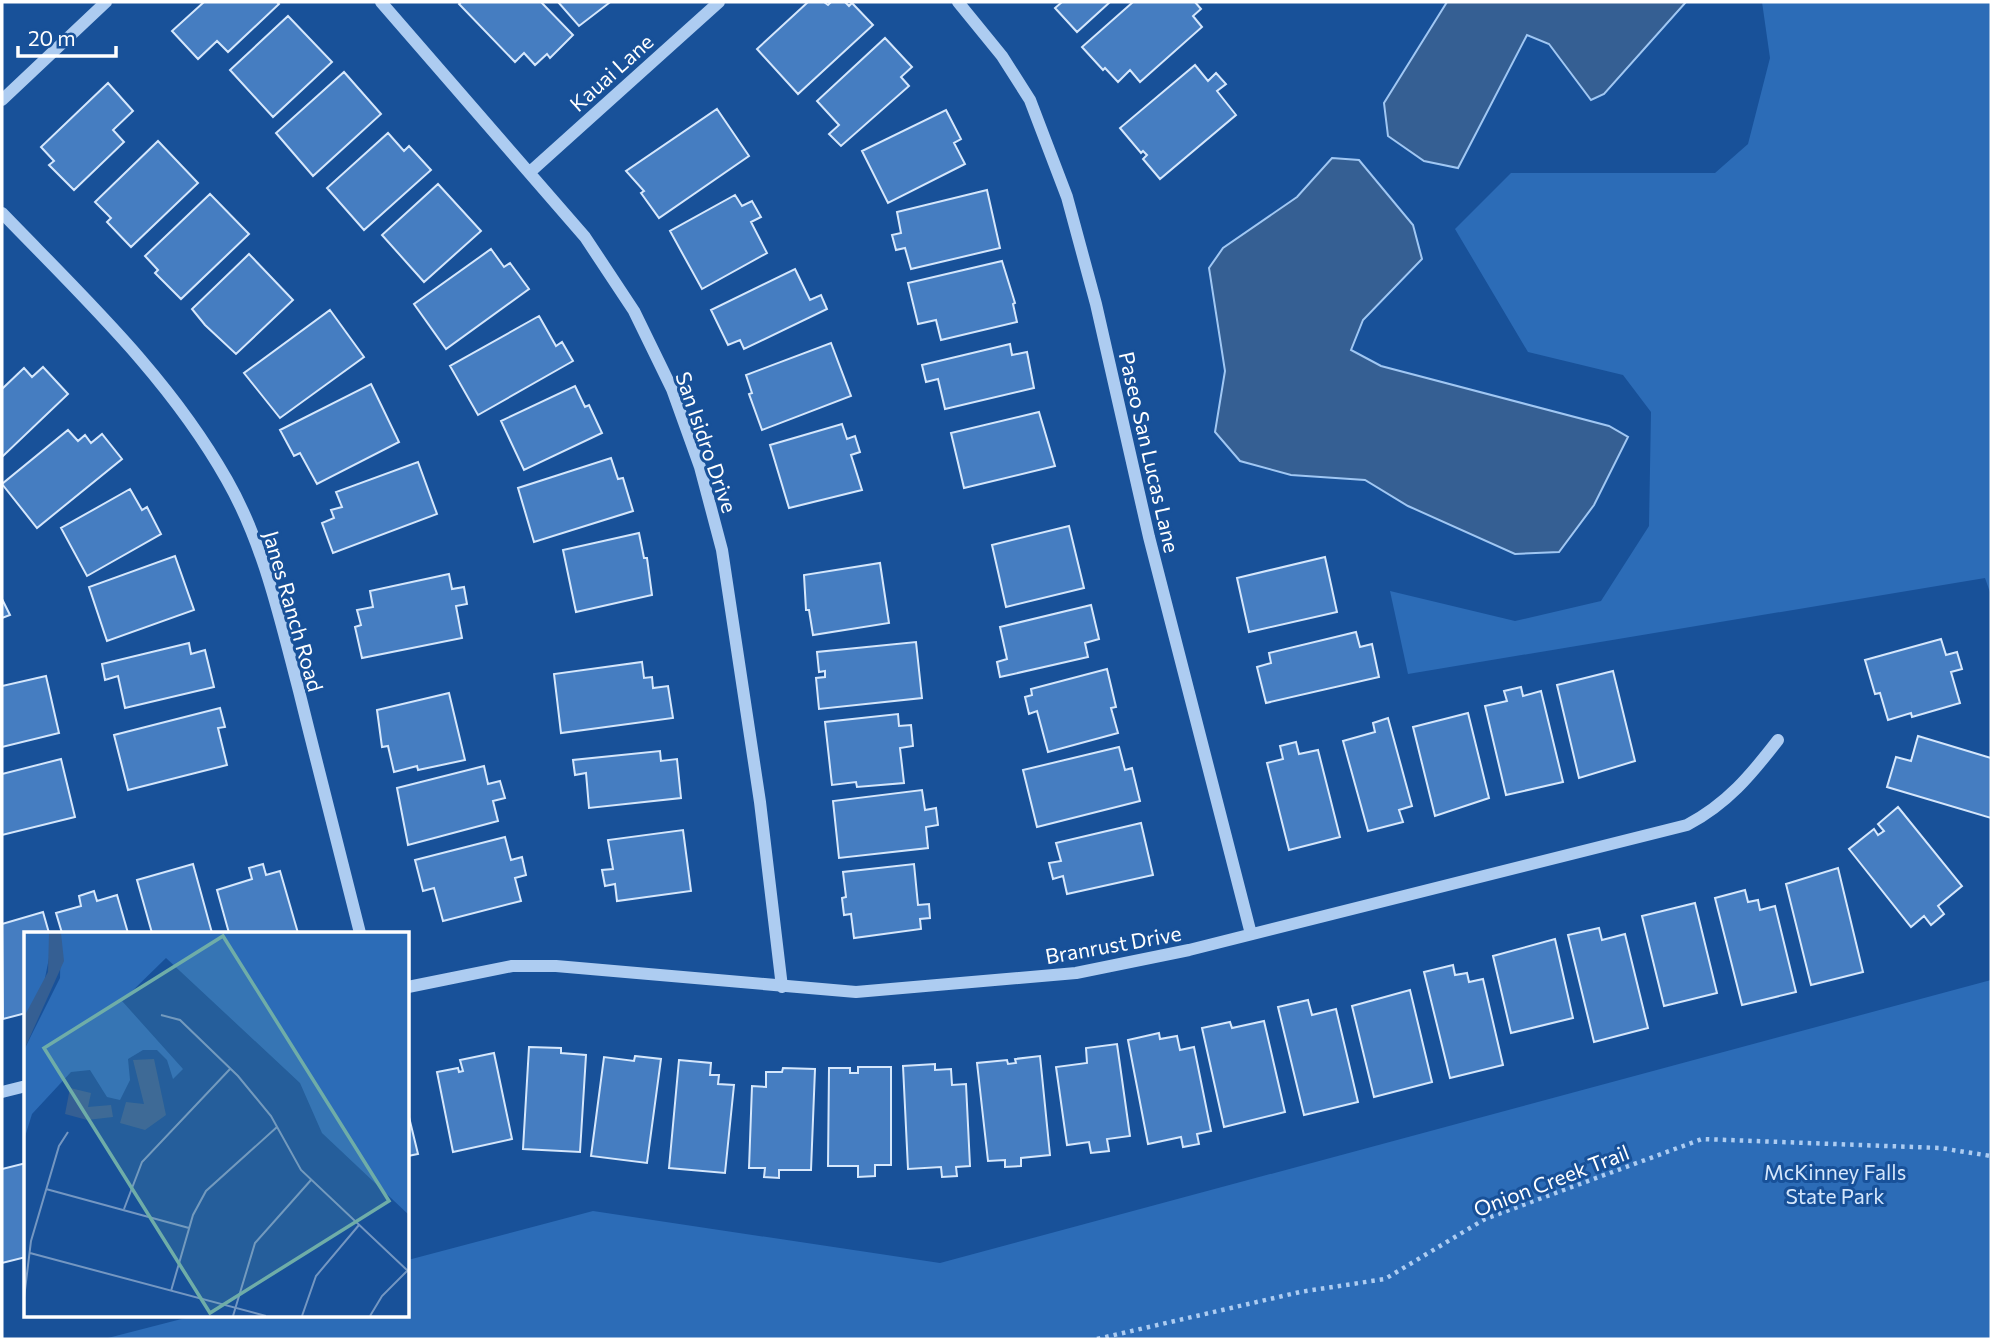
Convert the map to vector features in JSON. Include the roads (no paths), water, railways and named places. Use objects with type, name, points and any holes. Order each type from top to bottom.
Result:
[{"type":"street","points":[[2,100],[106,2]]},
{"type":"street","name":"San Isidro Drive","points":[[381,2],[585,237],[634,311],[672,389],[700,467],[722,550],[760,802],[782,987]]},
{"type":"street","name":"Kauai Lane","points":[[530,172],[719,2]]},
{"type":"street","name":"Paseo San Lucas Lane","points":[[958,2],[1002,56],[1030,100],[1067,197],[1251,934]]},
{"type":"street","name":"Janes Ranch Road","points":[[2,213],[130,345],[168,391],[228,481],[251,530],[274,593],[360,932]]},
{"type":"street","name":"Branrust Drive","points":[[410,986],[512,967],[556,966],[856,992],[1076,973],[1251,934],[1687,825],[1714,811],[1734,794],[1778,740]]},
{"type":"street","points":[[2,1092],[24,1086]]},
{"type":"park label","name":"McKinney Falls State Park","points":[[1835,1183]]}]
